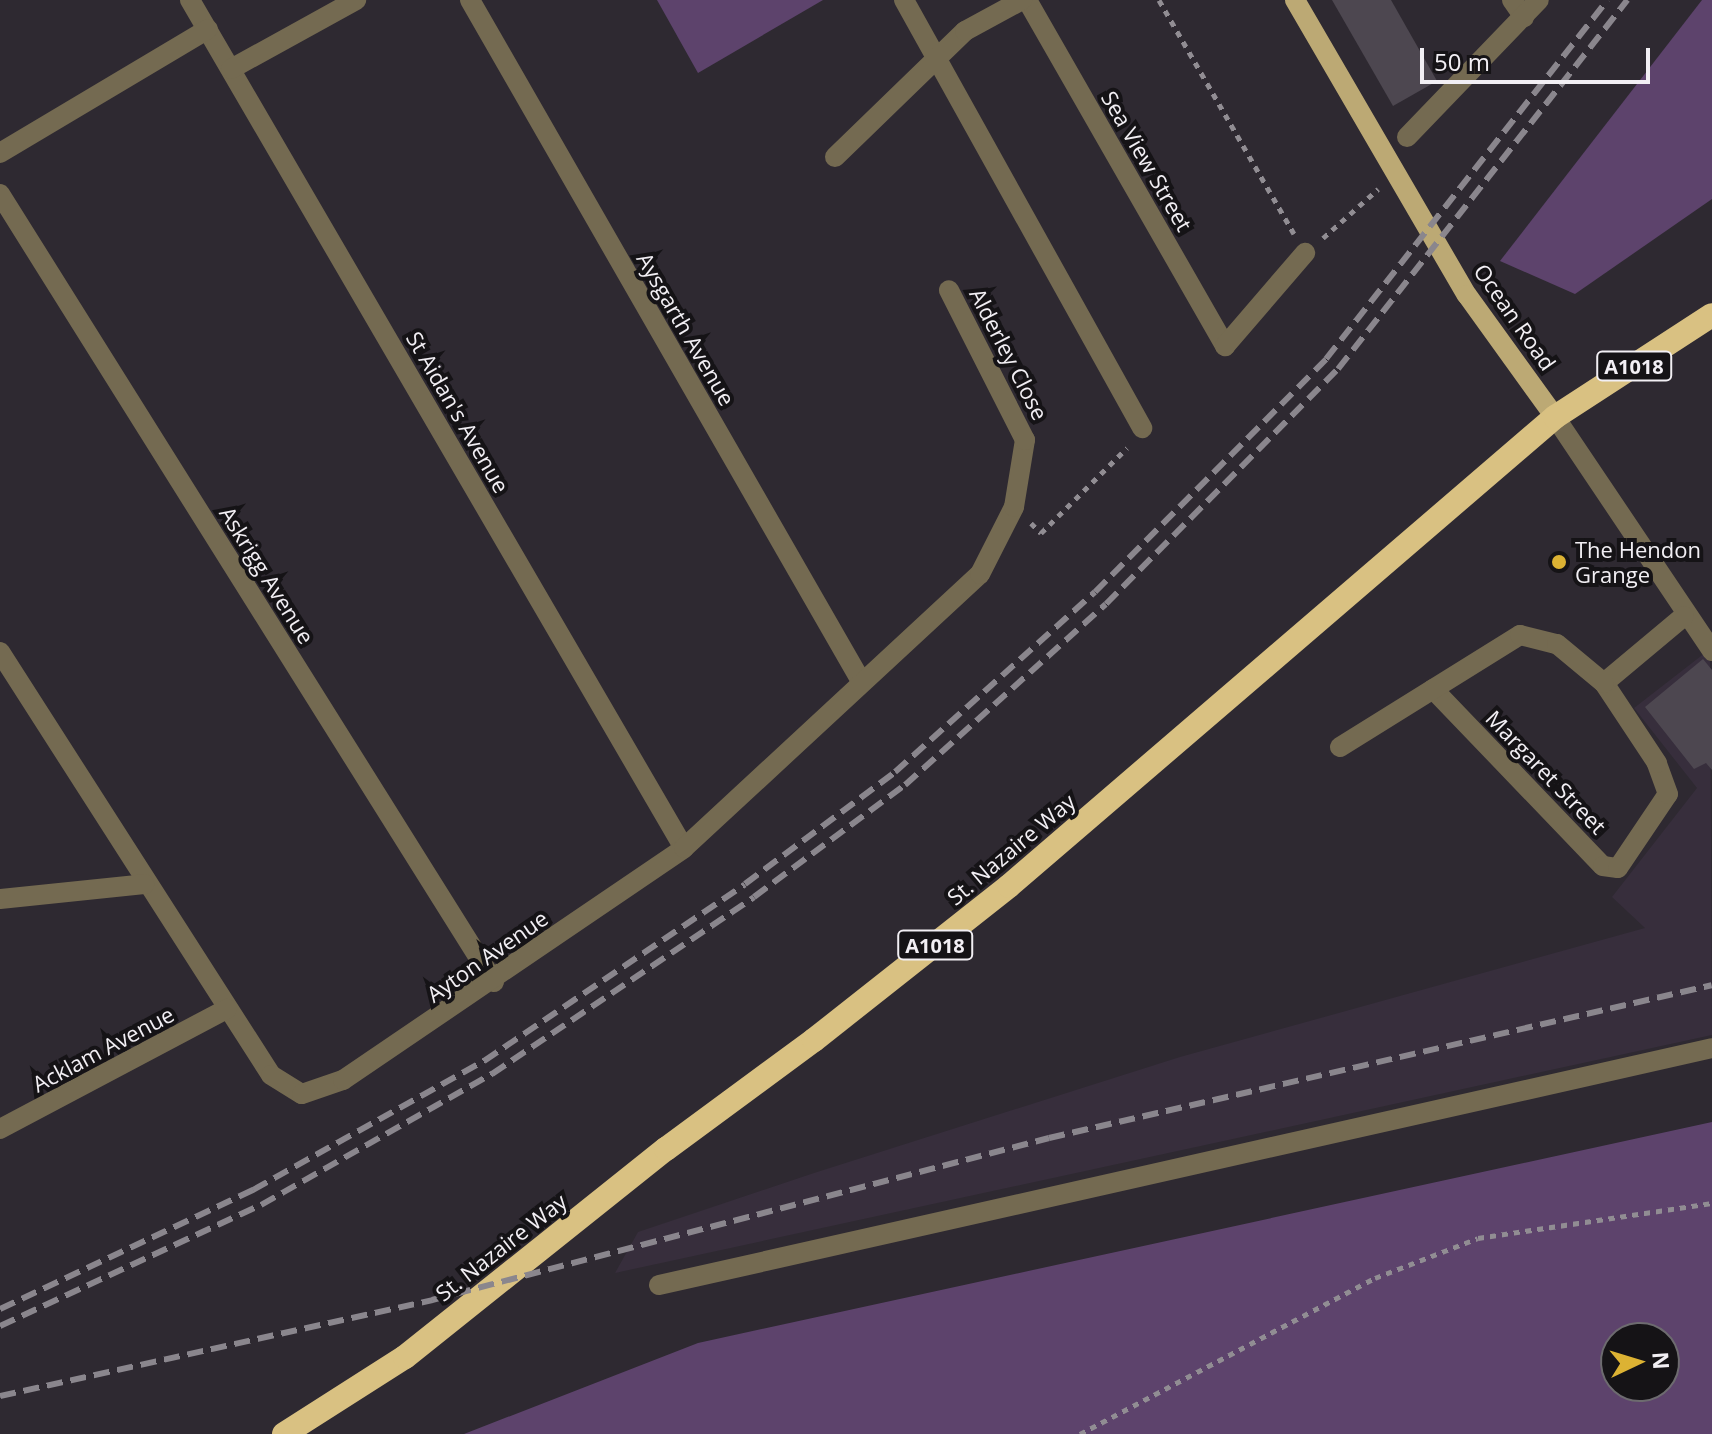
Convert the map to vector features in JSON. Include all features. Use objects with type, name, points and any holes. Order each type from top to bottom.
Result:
[{"type":"highway","name":"A1018","points":[[1555,417],[1712,315]]},
{"type":"highway","name":"St. Nazaire Way","points":[[284,1434],[405,1357],[1009,886],[1555,417]]},
{"type":"main road","name":"Ocean Road","points":[[1295,0],[1467,295],[1555,417]]},
{"type":"street","name":"St Aidan's Avenue","points":[[190,0],[684,848]]},
{"type":"street","points":[[231,69],[356,0]]},
{"type":"street","name":"Aysgarth Avenue","points":[[470,0],[861,681]]},
{"type":"street","points":[[904,0],[1142,428]]},
{"type":"street","points":[[835,157],[965,31],[1025,0]]},
{"type":"street","name":"Sea View Street","points":[[1025,0],[1225,346],[1305,253]]},
{"type":"street","points":[[1407,137],[1518,8],[1539,0]]},
{"type":"street","points":[[0,153],[208,29]]},
{"type":"street","name":"Askrigg Avenue","points":[[0,194],[494,982]]},
{"type":"street","name":"Alderley Close","points":[[949,290],[1025,440]]},
{"type":"street","name":"Ocean Road","points":[[1555,417],[1684,616],[1712,651]]},
{"type":"street","name":"Ayton Avenue","points":[[0,652],[10,684],[271,1075],[302,1094],[343,1080],[494,982],[684,848],[980,574],[1014,507],[1025,440]]},
{"type":"street","points":[[1604,683],[1684,616]]},
{"type":"street","name":"Margaret Street","points":[[1520,635],[1557,644],[1604,683],[1657,763],[1668,794],[1618,868],[1603,866],[1433,689],[1520,635]]},
{"type":"street","points":[[1340,747],[1433,689]]},
{"type":"street","points":[[0,899],[144,884]]},
{"type":"street","name":"Acklam Avenue","points":[[0,1129],[227,1009]]},
{"type":"street","points":[[659,1285],[1712,1048]]},
{"type":"path","points":[[1159,0],[1305,253],[1377,193],[1389,161]]},
{"type":"path","points":[[1014,507],[1041,533],[1142,428]]},
{"type":"path","points":[[1080,1434],[1375,1278],[1478,1238],[1712,1203]]},
{"type":"shaded area","points":[[657,0],[823,0],[698,73]]},
{"type":"shaded area","points":[[1702,0],[1712,0],[1712,199],[1575,294],[1500,261]]},
{"type":"shaded area","points":[[1710,649],[1712,1035],[615,1273],[638,1232],[814,1173],[1180,1057],[1645,928],[1612,897],[1697,788],[1634,708]]},
{"type":"shaded area","points":[[1712,1122],[1712,1434],[464,1434],[698,1343]]},
{"type":"building","points":[[1332,0],[1391,0],[1437,81],[1393,106]]},
{"type":"building","points":[[1703,659],[1712,670],[1712,770],[1706,763],[1694,769],[1645,707]]},
{"type":"railway","points":[[0,1309],[253,1190],[484,1061],[745,884],[895,772],[1095,592],[1326,359],[1607,0]]},
{"type":"railway","points":[[0,1326],[261,1205],[492,1074],[754,897],[905,785],[1106,604],[1338,369],[1627,0]]},
{"type":"railway","points":[[0,1396],[432,1300],[1049,1138],[1712,985]]},
{"type":"place","name":"The Hendon Grange","points":[[1559,562]]}]
